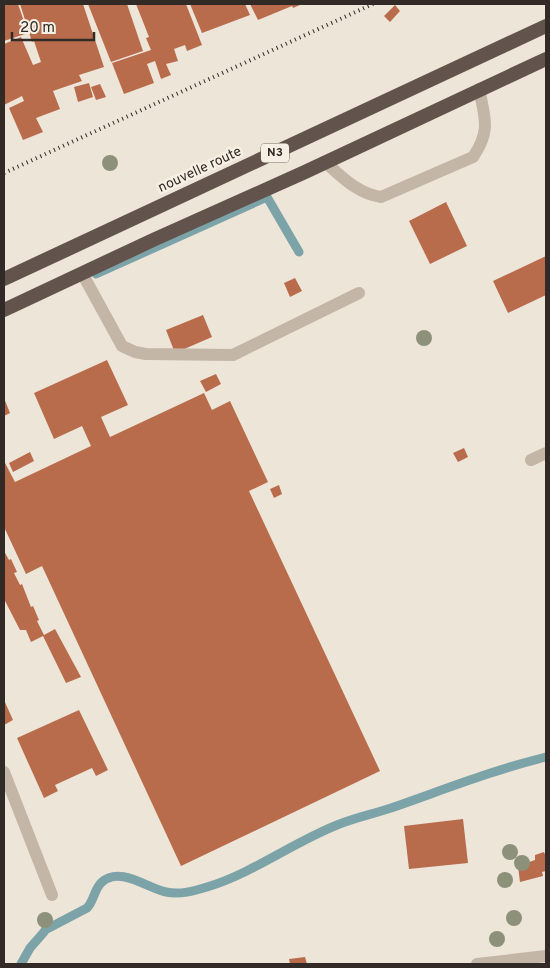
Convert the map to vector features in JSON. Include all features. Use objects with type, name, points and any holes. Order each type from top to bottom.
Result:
[{"type":"highway","name":"nouvelle route","points":[[4,279],[546,26]]},
{"type":"highway","name":"N3","points":[[4,310],[546,59]]},
{"type":"street","points":[[325,162],[353,187],[368,196],[381,197],[473,157],[481,145],[486,126],[479,89]]},
{"type":"street","points":[[82,273],[122,346],[134,352],[146,354],[233,356],[359,293]]},
{"type":"street","points":[[531,460],[546,453]]},
{"type":"street","points":[[4,772],[52,895]]},
{"type":"street","points":[[477,964],[546,956]]},
{"type":"building","points":[[4,4],[18,4],[28,33],[4,41]]},
{"type":"building","points":[[20,4],[83,4],[104,67],[79,75],[82,81],[53,91],[60,109],[36,118],[43,132],[23,140],[9,108],[24,101],[22,96],[4,105],[4,44],[21,37],[33,65],[41,62],[34,41],[32,42]]},
{"type":"building","points":[[88,4],[127,4],[143,51],[111,62]]},
{"type":"building","points":[[136,4],[186,4],[202,45],[187,51],[185,45],[174,49],[178,61],[166,64],[171,75],[161,79],[155,61],[147,64],[154,83],[124,94],[112,63],[151,50],[146,38],[149,37]]},
{"type":"building","points":[[190,4],[245,4],[250,15],[202,33]]},
{"type":"building","points":[[250,4],[300,5],[293,8],[292,6],[258,20]]},
{"type":"building","points":[[395,5],[400,11],[390,22],[384,16]]},
{"type":"building","points":[[89,83],[93,97],[78,102],[74,87]]},
{"type":"building","points":[[100,84],[106,97],[96,100],[91,87]]},
{"type":"building","points":[[446,202],[467,246],[430,264],[409,221]]},
{"type":"building","points":[[546,256],[546,295],[508,313],[493,281]]},
{"type":"building","points":[[295,278],[302,291],[290,297],[284,283]]},
{"type":"building","points":[[203,315],[212,337],[175,353],[166,330]]},
{"type":"building","points":[[107,360],[128,405],[101,417],[110,437],[204,393],[212,410],[230,401],[268,482],[249,491],[380,771],[181,866],[42,566],[26,574],[4,527],[4,461],[15,482],[91,446],[82,426],[54,439],[34,393]]},
{"type":"building","points":[[216,374],[221,384],[206,392],[200,381]]},
{"type":"building","points":[[4,398],[10,413],[4,416]]},
{"type":"building","points":[[464,448],[468,457],[458,462],[453,453]]},
{"type":"building","points":[[30,452],[34,461],[13,472],[9,463]]},
{"type":"building","points":[[279,485],[282,494],[274,498],[270,489]]},
{"type":"building","points":[[4,551],[9,560],[11,559],[17,572],[14,573],[20,585],[22,584],[31,607],[33,606],[39,620],[37,621],[44,635],[55,629],[81,677],[66,683],[43,636],[31,642],[26,630],[20,630],[4,599]]},
{"type":"building","points":[[4,700],[13,720],[4,725]]},
{"type":"building","points":[[79,710],[108,770],[96,776],[92,768],[55,785],[58,791],[44,798],[17,738]]},
{"type":"building","points":[[463,819],[468,863],[409,869],[404,826]]},
{"type":"building","points":[[544,852],[546,871],[542,872],[543,876],[520,882],[518,866],[535,860],[535,855]]},
{"type":"building","points":[[305,957],[307,964],[290,964],[289,959]]},
{"type":"waterway","points":[[96,274],[267,197],[299,252]]},
{"type":"waterway","points":[[45,930],[87,908],[99,885],[109,878],[117,876],[134,879],[171,893],[197,890],[240,874],[320,832],[343,823],[487,774],[546,757]]},
{"type":"waterway","points":[[21,964],[30,948],[44,932]]},
{"type":"railway","points":[[4,173],[373,4]]}]
